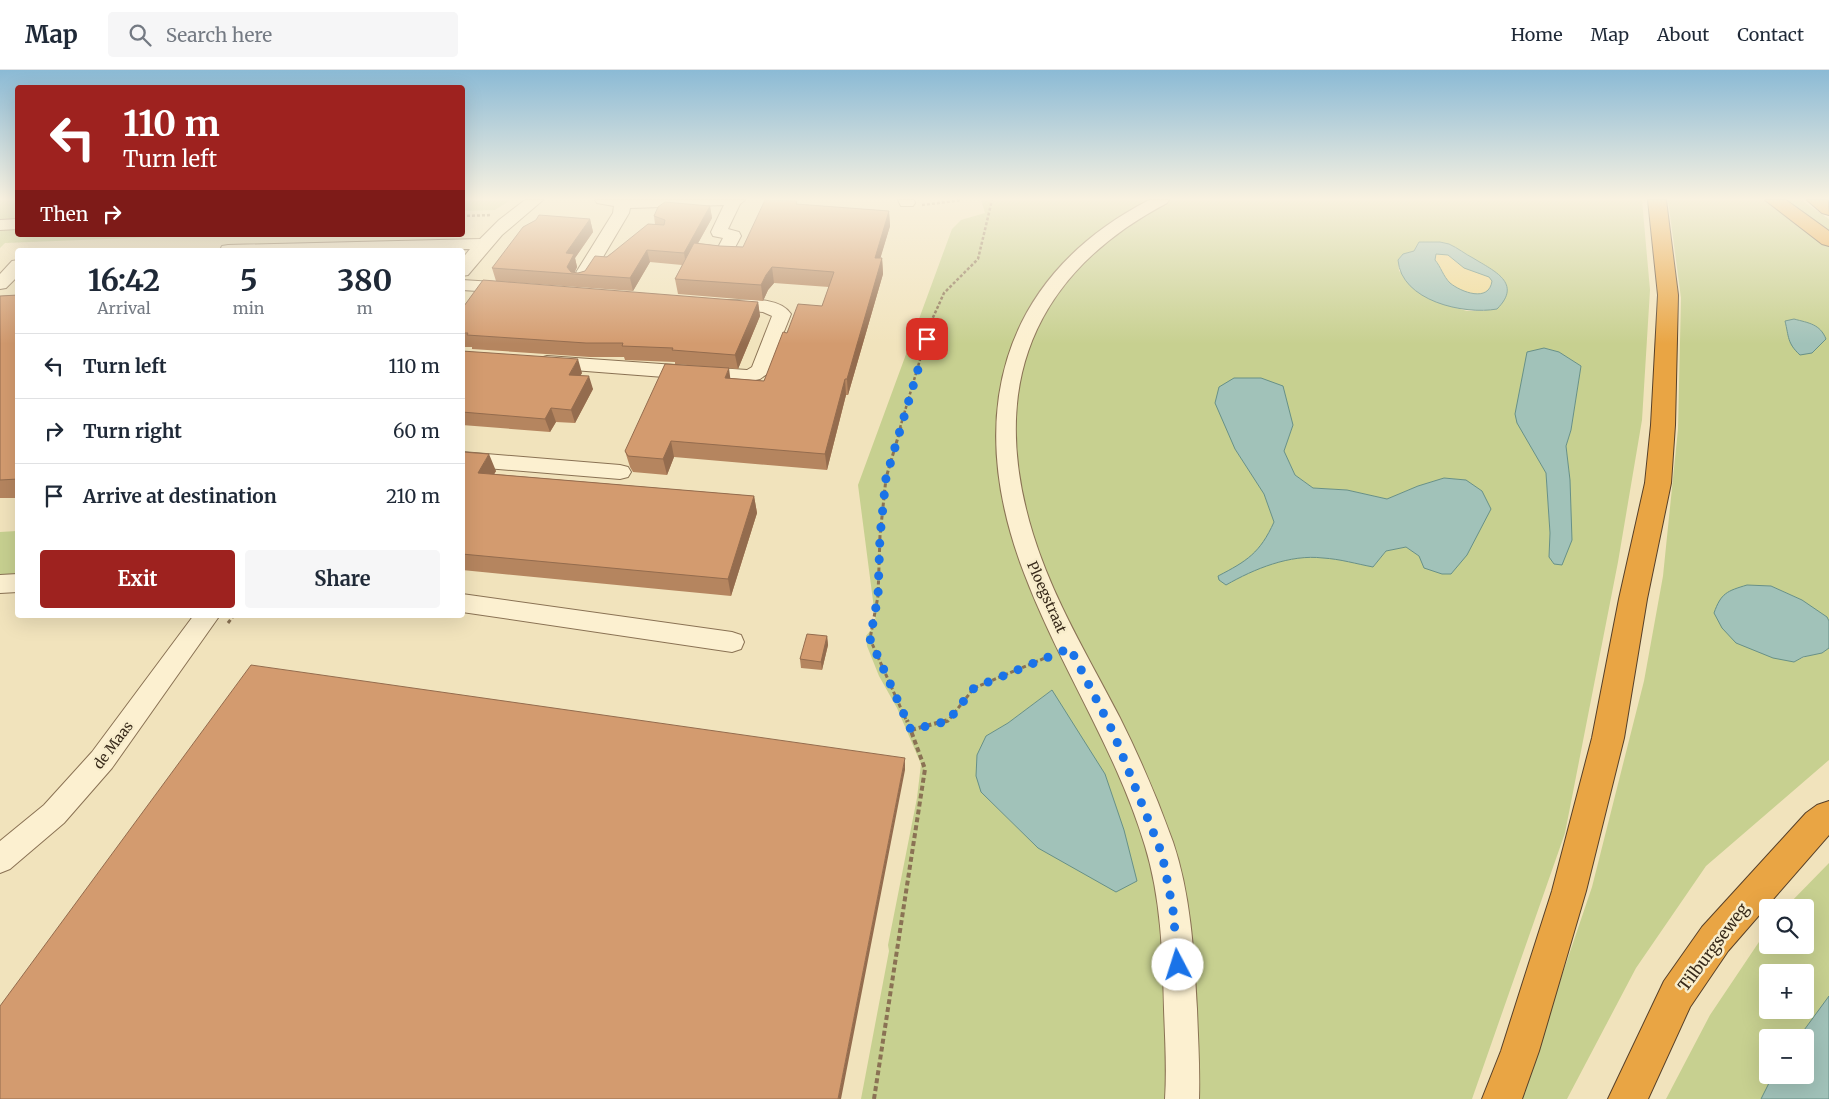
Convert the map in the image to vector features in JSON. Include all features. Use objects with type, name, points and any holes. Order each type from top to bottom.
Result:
[{"type":"highway","points":[[1502,1099],[1520,1051],[1569,891],[1608,738],[1633,599],[1658,483],[1663,425],[1668,294],[1663,248]]},
{"type":"highway","name":"Tilburgseweg","points":[[1628,1099],[1677,994],[1715,939],[1818,824],[1829,816]]},
{"type":"street","points":[[465,267],[481,248]]},
{"type":"street","points":[[581,289],[603,248]]},
{"type":"street","points":[[723,256],[727,248]]},
{"type":"street","name":"Ploegstraat","points":[[1089,248],[1044,298],[1028,325],[1018,349],[1009,386],[1004,434],[1006,469],[1012,507],[1032,567],[1070,648],[1113,732],[1162,854],[1173,910],[1180,983],[1182,1099]]},
{"type":"street","points":[[0,284],[15,268]]},
{"type":"street","points":[[465,287],[478,294],[532,290]]},
{"type":"street","points":[[530,361],[742,376],[753,375],[760,370],[782,314],[768,308],[709,303]]},
{"type":"street","points":[[465,459],[620,472]]},
{"type":"street","points":[[0,584],[15,583]]},
{"type":"street","points":[[465,603],[732,642]]},
{"type":"street","name":"de Maas","points":[[0,859],[54,814],[102,760],[206,618]]},
{"type":"path","points":[[874,1099],[926,769],[911,730],[870,639],[878,596],[880,536],[886,478],[931,322],[944,293],[978,259],[981,248]]},
{"type":"path","points":[[911,730],[948,721],[974,688],[1070,648]]},
{"type":"green space","points":[[945,248],[1086,248],[1060,269],[1037,297],[1022,323],[1011,349],[1001,386],[997,434],[998,469],[1022,568],[1074,679],[1103,734],[1142,831],[1161,909],[1169,1099],[861,1099],[889,951],[888,945],[917,798],[921,764],[897,708],[879,676],[867,646],[866,636],[876,624],[858,485]],"holes":[[[1052,690],[1038,848],[981,792],[986,736],[1008,723]]]},
{"type":"green space","points":[[1095,248],[1416,248],[1414,251],[1403,254],[1398,260],[1399,271],[1445,305],[1467,311],[1485,311],[1471,257],[1455,248],[1646,248],[1650,290],[1642,420],[1618,562],[1565,833],[1472,1099],[1193,1099],[1182,912],[1018,507],[1013,387],[1049,299]],"holes":[[[1544,348],[1559,352],[1581,366],[1571,430],[1566,446],[1570,480],[1549,557],[1550,533],[1546,473],[1525,436]],[[1293,425],[1284,451],[1295,475],[1313,488],[1347,490],[1387,499],[1444,478],[1465,480],[1482,491],[1419,556],[1406,547],[1386,551],[1373,567],[1342,560],[1311,557],[1298,558],[1260,568],[1226,585],[1218,576],[1252,555],[1264,541],[1274,522],[1264,494],[1235,449]]]},
{"type":"green space","points":[[1674,248],[1829,248],[1829,621],[1802,600],[1771,586],[1747,585],[1794,662],[1829,648],[1829,760],[1706,866],[1636,968],[1567,1099],[1520,1099],[1592,887],[1644,681],[1663,576],[1678,429],[1681,298]]},
{"type":"green space","points":[[15,531],[15,574],[0,575],[0,532]]},
{"type":"green space","points":[[1829,863],[1829,1099],[1666,1099],[1710,1015],[1759,942],[1759,954],[1814,954],[1814,899],[1794,899]]},
{"type":"sand","points":[[1436,254],[1448,255],[1457,263],[1489,277],[1492,281],[1490,288],[1486,292],[1474,294],[1455,287],[1450,283],[1435,260]]},
{"type":"water","points":[[1416,248],[1455,248],[1497,273],[1503,279],[1507,292],[1504,300],[1497,309],[1483,310],[1468,310],[1436,302],[1410,286],[1402,274],[1398,260],[1403,254],[1414,251]],"holes":[[[1436,254],[1448,255],[1464,268],[1489,277],[1492,281],[1490,288],[1480,294],[1461,290],[1450,283],[1435,260]]]},
{"type":"water","points":[[1794,319],[1817,327],[1824,334],[1826,339],[1812,353],[1800,355],[1791,343],[1785,321]]},
{"type":"water","points":[[1544,348],[1559,352],[1581,366],[1571,430],[1566,446],[1570,480],[1572,540],[1562,565],[1554,564],[1549,557],[1550,533],[1546,473],[1517,423],[1515,414],[1527,352]]},
{"type":"water","points":[[1234,378],[1261,378],[1283,386],[1293,425],[1284,451],[1295,475],[1313,488],[1347,490],[1387,499],[1444,478],[1466,480],[1482,491],[1491,509],[1467,555],[1451,574],[1442,574],[1424,568],[1419,556],[1406,547],[1386,551],[1373,567],[1342,560],[1311,557],[1298,558],[1260,568],[1226,585],[1219,580],[1218,576],[1237,566],[1258,549],[1274,522],[1264,494],[1235,449],[1215,403],[1219,387]]},
{"type":"water","points":[[1747,585],[1771,586],[1802,600],[1827,617],[1829,621],[1829,648],[1822,653],[1803,657],[1794,662],[1773,658],[1736,643],[1722,628],[1714,613],[1722,597],[1734,589]]},
{"type":"water","points":[[1052,690],[1105,774],[1124,830],[1137,881],[1116,892],[1038,848],[981,792],[976,776],[977,755],[986,736],[1008,723]]},
{"type":"water","points":[[1829,996],[1829,1099],[1761,1099],[1768,1084],[1814,1084],[1814,1029],[1805,1029]]},
{"type":"building","points":[[507,248],[570,248],[566,253],[574,254],[567,267],[571,272],[578,273],[585,271],[595,256],[607,257],[618,248],[687,248],[684,253],[647,250],[630,278],[492,268]]},
{"type":"building","points":[[691,248],[878,248],[875,258],[882,258],[847,379],[845,379],[825,454],[671,441],[663,459],[628,456],[625,451],[665,364],[729,368],[725,378],[764,381],[783,332],[787,333],[798,304],[822,306],[834,272],[772,267],[761,285],[675,279]]},
{"type":"building","points":[[483,280],[758,302],[735,355],[672,350],[673,348],[622,346],[623,343],[586,343],[467,335],[468,333],[465,333],[465,305]]},
{"type":"building","points":[[15,295],[15,479],[0,480],[0,296]]},
{"type":"building","points":[[465,351],[578,359],[569,375],[589,376],[571,410],[551,408],[545,419],[465,412]]},
{"type":"building","points":[[465,452],[489,454],[478,473],[754,496],[728,579],[465,554]]},
{"type":"building","points":[[807,634],[827,636],[821,662],[800,659]]},
{"type":"building","points":[[251,665],[905,758],[838,1099],[0,1099],[0,1006]]},
{"type":"route","points":[[927,339],[886,478],[880,536],[878,596],[870,639],[911,730],[948,721],[974,688],[1070,648],[1113,732],[1143,802],[1162,854],[1173,910],[1178,965]]}]
